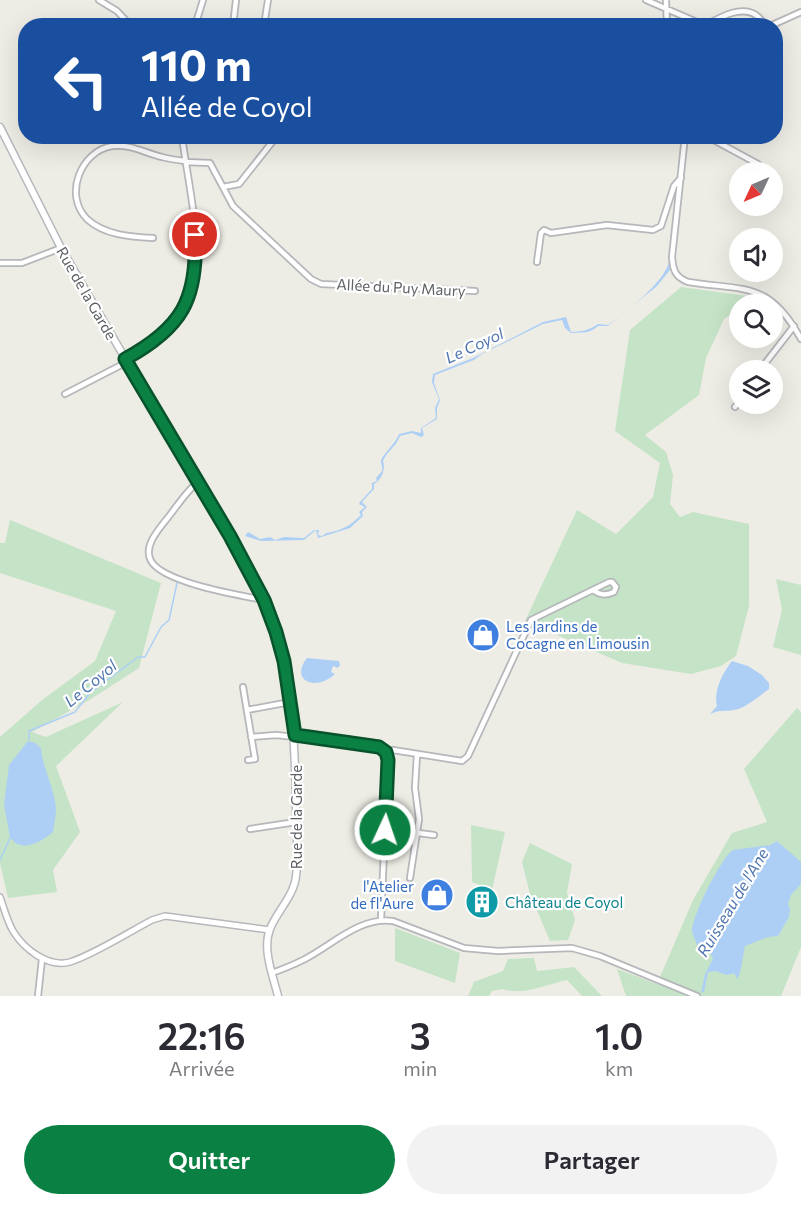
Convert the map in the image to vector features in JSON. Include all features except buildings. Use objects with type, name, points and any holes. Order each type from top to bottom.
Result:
[{"type":"main road","name":"Rue de la Garde","points":[[0,127],[60,248],[198,481],[264,600],[276,632],[284,661],[295,736],[297,877],[292,891],[270,930],[268,953],[278,996]]},
{"type":"street","points":[[99,0],[124,18]]},
{"type":"street","points":[[197,18],[203,0]]},
{"type":"street","points":[[234,18],[236,0]]},
{"type":"street","points":[[265,18],[268,0]]},
{"type":"street","points":[[646,0],[688,18]]},
{"type":"street","points":[[666,0],[667,18]]},
{"type":"street","points":[[718,18],[725,14],[747,12],[756,14],[759,18]]},
{"type":"street","points":[[783,20],[801,12]]},
{"type":"street","points":[[65,394],[156,341],[173,324],[190,295],[197,266],[183,144]]},
{"type":"street","points":[[223,187],[239,184],[272,144]]},
{"type":"street","points":[[685,144],[672,257],[674,273],[680,279],[688,282],[753,290],[766,296],[794,326],[801,339]]},
{"type":"street","points":[[721,144],[754,162]]},
{"type":"street","points":[[153,238],[117,234],[88,219],[80,208],[77,195],[76,181],[82,166],[95,153],[111,146],[132,147],[164,158],[185,161]]},
{"type":"street","name":"Allée du Puy Maury","points":[[185,161],[210,163],[233,206],[311,279],[321,284],[475,291]]},
{"type":"street","points":[[537,262],[541,233],[544,230],[551,233],[608,225],[653,230],[661,226],[674,186],[682,177]]},
{"type":"street","points":[[0,263],[22,263],[60,248]]},
{"type":"street","points":[[768,360],[794,326]]},
{"type":"street","points":[[198,481],[154,535],[149,550],[151,561],[163,572],[178,578],[216,590],[264,600]]},
{"type":"street","points":[[386,752],[393,750],[462,760],[468,756],[531,621],[593,590]]},
{"type":"street","points":[[243,687],[255,759],[248,760]]},
{"type":"street","points":[[247,710],[290,702]]},
{"type":"street","points":[[251,737],[295,736],[379,747],[386,752],[388,760],[381,919]]},
{"type":"street","points":[[410,878],[419,819],[415,788],[417,754]]},
{"type":"street","points":[[250,829],[296,822]]},
{"type":"street","points":[[418,833],[434,835]]},
{"type":"street","points":[[0,897],[13,931],[26,947],[42,959],[60,963],[69,962],[152,920],[165,916],[270,930]]},
{"type":"street","points":[[272,973],[303,960],[351,931],[381,919],[393,921],[464,948],[498,951],[572,948],[600,956],[697,996]]},
{"type":"street","points":[[38,996],[42,959]]},
{"type":"green space","points":[[681,287],[733,294],[729,294],[729,316],[724,319],[706,358],[699,395],[645,435],[666,452],[673,475],[670,504],[680,517],[693,512],[749,524],[749,606],[736,656],[721,666],[691,674],[622,663],[525,621],[577,510],[616,534],[653,497],[660,463],[615,431],[630,330]]},
{"type":"green space","points":[[10,520],[161,583],[139,668],[91,699],[32,732],[46,737],[123,702],[56,766],[80,832],[53,870],[57,892],[8,898],[0,863],[0,737],[42,700],[95,661],[116,611],[0,573],[0,543],[5,543]]},
{"type":"green space","points":[[776,579],[801,585],[801,655],[773,647],[782,610]]},
{"type":"green space","points":[[797,708],[801,712],[801,947],[781,996],[626,996],[617,969],[657,984],[693,900],[732,833],[767,822],[744,769]]},
{"type":"green space","points":[[471,825],[505,832],[492,890],[472,882]]},
{"type":"green space","points":[[530,843],[572,864],[567,893],[575,920],[568,940],[550,941],[530,894],[522,862]]},
{"type":"green space","points":[[395,928],[460,953],[455,983],[395,961]]},
{"type":"green space","points":[[534,958],[537,971],[574,967],[602,996],[582,996],[567,980],[526,991],[502,989],[492,991],[489,996],[468,996],[474,982],[503,971],[508,959]]},
{"type":"water","points":[[669,261],[670,270],[657,286],[634,305],[653,287]]},
{"type":"water","points":[[621,315],[608,326],[598,326],[586,332],[571,333],[565,328],[562,320],[543,324],[474,360],[435,375],[434,383],[440,400],[437,419],[422,428],[424,435],[421,437],[412,433],[400,436],[383,461],[384,468],[381,478],[362,502],[367,507],[362,512],[363,516],[350,528],[318,538],[316,530],[319,530],[318,535],[322,536],[349,525],[358,518],[361,515],[359,512],[365,507],[359,504],[372,489],[372,483],[377,481],[376,478],[382,471],[382,458],[399,434],[412,431],[421,433],[421,428],[436,418],[435,408],[439,399],[432,382],[433,374],[473,358],[543,322],[566,317],[571,332],[575,332],[598,324],[608,325]]},
{"type":"water","points":[[316,530],[304,540],[261,541],[245,536],[248,532],[260,539],[304,538]]},
{"type":"water","points":[[307,658],[339,661],[340,665],[338,668],[333,666],[331,672],[335,674],[328,679],[313,683],[303,678],[301,673]]},
{"type":"water","points":[[732,661],[748,666],[762,675],[769,683],[769,689],[739,709],[710,714],[717,706],[716,694],[720,682]]},
{"type":"water","points":[[28,741],[41,748],[56,809],[53,832],[25,846],[10,837],[4,805],[9,765]]},
{"type":"water","name":"Ruisseau de l'Ane","points":[[777,841],[801,862],[801,884],[791,895],[788,904],[789,917],[778,936],[768,937],[745,946],[737,979],[734,973],[727,975],[715,971],[708,972],[704,992],[701,993],[705,974],[713,959],[710,953],[697,945],[692,931],[708,888],[733,850],[770,845]]},
{"type":"waterway","name":"Le Coyol","points":[[29,740],[29,731],[75,712],[90,693],[138,657],[145,657],[161,627],[169,620],[177,583]]},
{"type":"waterway","name":"Le Coyol","points":[[0,860],[11,836]]},
{"type":"place","name":"Les Jardins de Cocagne en Limousin","points":[[483,635]]},
{"type":"place","name":"l'Atelier de fl'Aure","points":[[437,895]]},
{"type":"place","name":"Château de Coyol","points":[[482,902]]},
{"type":"route","points":[[195,235],[197,266],[190,295],[181,313],[156,341],[125,359],[230,536],[264,600],[284,661],[295,735],[379,747],[386,752],[388,760],[385,830]]}]
